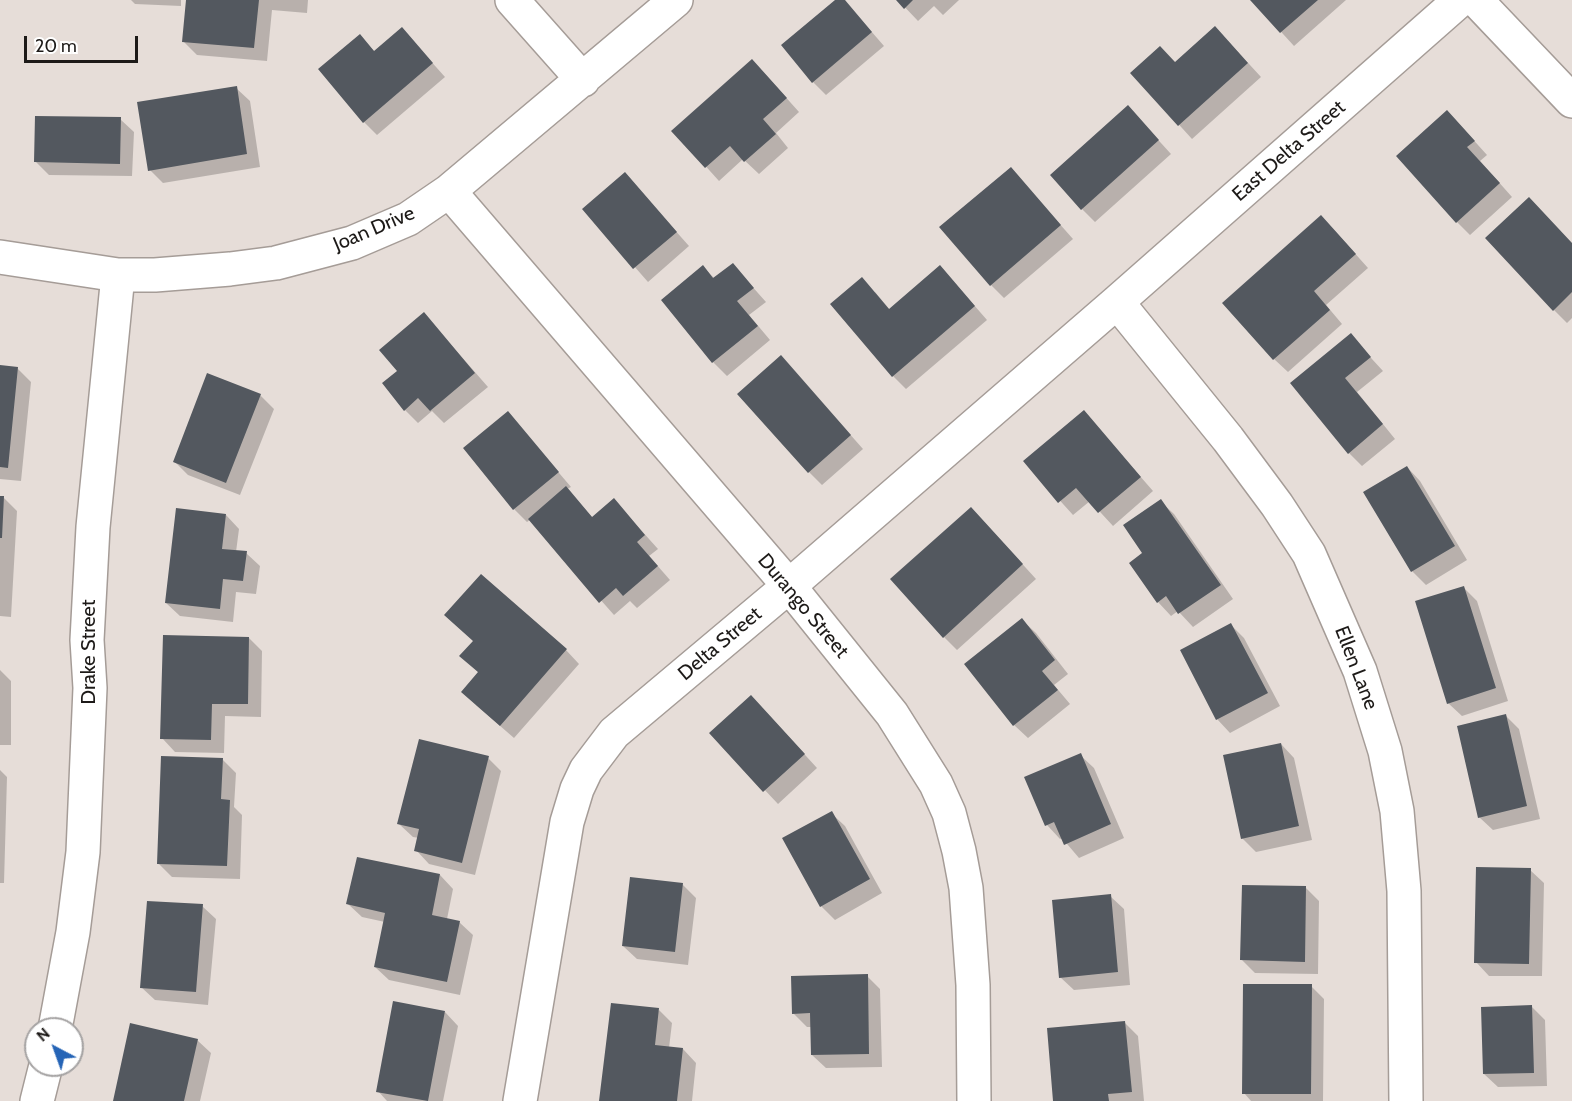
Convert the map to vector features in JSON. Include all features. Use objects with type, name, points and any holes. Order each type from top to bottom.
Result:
[{"type":"street","points":[[512,0],[583,80]]},
{"type":"street","name":"Joan Drive","points":[[0,257],[118,275],[155,275],[276,263],[352,243],[408,219],[449,191],[676,0]]},
{"type":"street","name":"East Delta Street","points":[[1117,302],[1460,0]]},
{"type":"street","points":[[1476,0],[1572,101]]},
{"type":"street","name":"Durango Street","points":[[449,191],[789,586],[892,714],[936,784],[949,813],[966,888],[973,985],[974,1101]]},
{"type":"street","name":"Drake Street","points":[[57,1017],[73,932],[83,852],[90,688],[87,640],[93,527],[118,275]]},
{"type":"street","name":"Delta Street","points":[[520,1101],[567,822],[577,789],[586,770],[614,734],[1117,302]]},
{"type":"street","name":"Ellen Lane","points":[[1117,302],[1228,439],[1277,505],[1309,554],[1360,670],[1385,751],[1397,811],[1404,891],[1406,1101]]},
{"type":"street","points":[[37,1101],[43,1077]]},
{"type":"building","points":[[186,0],[259,0],[254,48],[182,42]]},
{"type":"building","points":[[835,0],[845,0],[872,32],[812,83],[781,45]]},
{"type":"building","points":[[896,0],[913,0],[904,9]]},
{"type":"building","points":[[1250,0],[1318,0],[1280,33]]},
{"type":"building","points":[[1215,26],[1248,63],[1178,126],[1130,73],[1160,46],[1175,62]]},
{"type":"building","points":[[402,27],[433,63],[363,123],[318,69],[360,34],[374,51]]},
{"type":"building","points":[[752,59],[787,98],[763,119],[776,134],[744,162],[730,146],[705,168],[671,131]]},
{"type":"building","points":[[237,86],[247,154],[148,171],[137,102]]},
{"type":"building","points":[[1128,105],[1159,140],[1081,210],[1050,175]]},
{"type":"building","points":[[1447,110],[1475,141],[1467,147],[1500,183],[1456,223],[1396,156]]},
{"type":"building","points":[[35,116],[121,117],[120,164],[34,162]]},
{"type":"building","points":[[1011,167],[1061,225],[990,286],[939,227]]},
{"type":"building","points":[[625,172],[677,232],[633,269],[582,209]]},
{"type":"building","points":[[1529,197],[1572,243],[1572,292],[1553,311],[1485,238]]},
{"type":"building","points":[[1321,215],[1356,254],[1314,291],[1330,310],[1273,360],[1222,303]]},
{"type":"building","points":[[733,263],[754,288],[737,301],[758,326],[712,363],[661,300],[703,265],[713,278]]},
{"type":"building","points":[[940,265],[975,306],[892,377],[830,304],[862,277],[889,309]]},
{"type":"building","points":[[424,312],[475,373],[430,411],[418,398],[404,411],[382,383],[397,371],[379,350]]},
{"type":"building","points":[[1351,333],[1371,357],[1345,378],[1383,424],[1348,454],[1290,383]]},
{"type":"building","points":[[781,355],[851,435],[808,473],[737,394]]},
{"type":"building","points":[[0,365],[18,367],[8,468],[0,467]]},
{"type":"building","points":[[207,373],[261,394],[226,483],[173,462]]},
{"type":"building","points":[[1084,410],[1141,477],[1098,513],[1076,488],[1058,503],[1023,461]]},
{"type":"building","points":[[508,411],[559,472],[513,510],[463,448]]},
{"type":"building","points":[[1407,466],[1455,546],[1411,572],[1363,492]]},
{"type":"building","points":[[566,486],[592,517],[614,498],[645,535],[637,542],[658,566],[623,596],[616,588],[599,603],[528,519]]},
{"type":"building","points":[[0,496],[4,496],[2,538],[0,538]]},
{"type":"building","points":[[1161,499],[1221,585],[1178,614],[1166,596],[1157,603],[1129,563],[1142,553],[1123,525]]},
{"type":"building","points":[[971,507],[1023,564],[943,638],[890,579]]},
{"type":"building","points":[[176,508],[226,514],[222,549],[247,551],[243,581],[223,579],[220,609],[165,603]]},
{"type":"building","points":[[481,574],[567,649],[500,726],[461,692],[478,672],[459,656],[473,641],[444,615]]},
{"type":"building","points":[[1464,586],[1496,688],[1447,704],[1415,601]]},
{"type":"building","points":[[1022,618],[1055,660],[1042,671],[1058,690],[1013,726],[964,664]]},
{"type":"building","points":[[1231,623],[1268,693],[1216,720],[1180,650]]},
{"type":"building","points":[[163,635],[249,637],[248,704],[212,704],[211,740],[160,739]]},
{"type":"building","points":[[751,695],[805,754],[763,792],[709,733]]},
{"type":"building","points":[[1506,714],[1527,806],[1478,818],[1457,726]]},
{"type":"building","points":[[419,739],[489,756],[462,863],[414,851],[419,829],[397,824]]},
{"type":"building","points":[[1281,743],[1299,826],[1241,839],[1223,755]]},
{"type":"building","points":[[1081,753],[1111,824],[1064,845],[1054,822],[1045,826],[1024,777]]},
{"type":"building","points":[[161,756],[223,758],[221,799],[230,800],[227,866],[157,864]]},
{"type":"building","points":[[832,811],[870,879],[820,907],[782,838]]},
{"type":"building","points":[[357,857],[440,874],[432,915],[460,921],[447,982],[374,967],[385,913],[346,904]]},
{"type":"building","points":[[1476,867],[1531,868],[1529,964],[1474,963]]},
{"type":"building","points":[[630,877],[683,883],[675,952],[622,946]]},
{"type":"building","points":[[1242,885],[1306,886],[1305,962],[1240,960]]},
{"type":"building","points":[[1111,894],[1118,972],[1059,978],[1052,900]]},
{"type":"building","points":[[147,901],[203,904],[196,992],[140,988]]},
{"type":"building","points":[[868,974],[869,1054],[811,1055],[810,1013],[792,1014],[791,976]]},
{"type":"building","points":[[1243,984],[1312,984],[1311,1094],[1242,1094]]},
{"type":"building","points":[[393,1001],[445,1011],[428,1101],[376,1092]]},
{"type":"building","points":[[611,1003],[659,1008],[655,1045],[683,1048],[677,1101],[599,1101]]},
{"type":"building","points":[[1532,1005],[1534,1073],[1483,1074],[1481,1007]]},
{"type":"building","points":[[1125,1021],[1132,1092],[1108,1094],[1109,1101],[1053,1101],[1047,1028]]},
{"type":"building","points":[[130,1023],[198,1039],[184,1101],[113,1101]]}]
